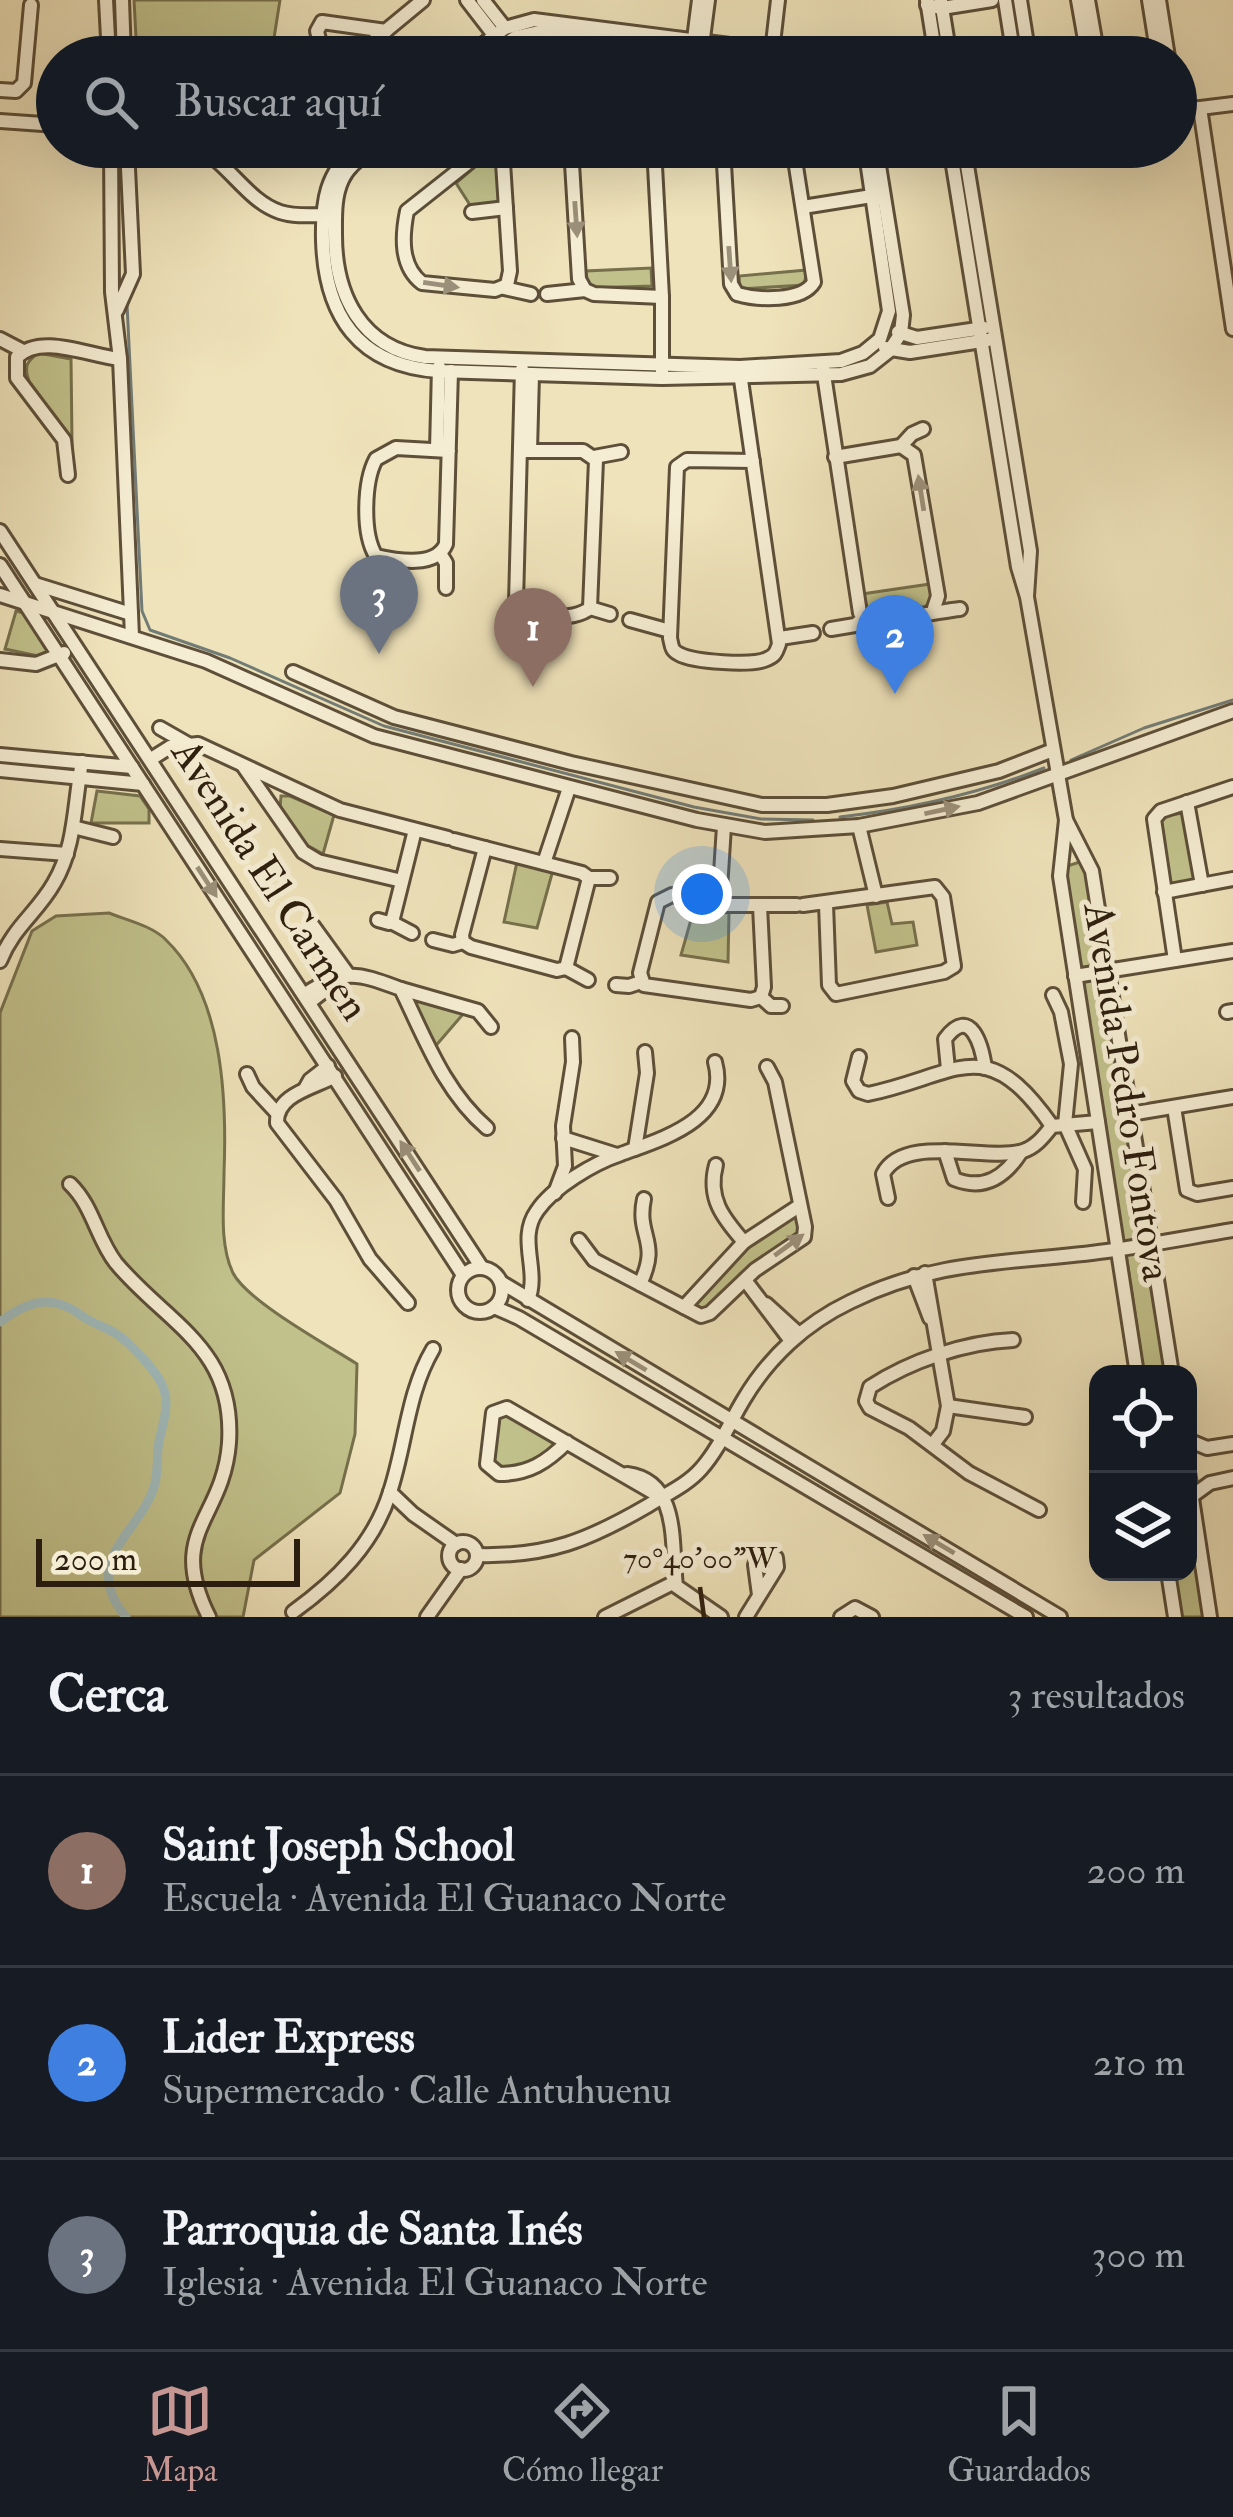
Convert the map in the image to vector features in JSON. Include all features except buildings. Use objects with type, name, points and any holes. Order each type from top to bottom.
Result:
[{"type":"street","points":[[106,0],[108,36]]},
{"type":"street","points":[[122,0],[123,36]]},
{"type":"street","points":[[380,36],[423,0]]},
{"type":"street","points":[[467,0],[499,32]]},
{"type":"street","points":[[483,0],[499,32]]},
{"type":"street","points":[[700,36],[703,0]]},
{"type":"street","points":[[774,36],[778,0]]},
{"type":"street","points":[[940,36],[934,3],[992,0]]},
{"type":"street","points":[[1005,0],[1011,36]]},
{"type":"street","points":[[1020,0],[1026,36]]},
{"type":"street","points":[[1078,0],[1084,36]]},
{"type":"street","points":[[1088,0],[1094,36]]},
{"type":"street","points":[[1149,0],[1155,36]]},
{"type":"street","points":[[1159,0],[1165,36]]},
{"type":"street","points":[[0,90],[16,91],[24,83],[31,5]]},
{"type":"street","points":[[494,36],[525,20],[551,20],[650,36]]},
{"type":"street","points":[[318,36],[322,22],[386,31]]},
{"type":"street","points":[[519,36],[532,32],[588,36]]},
{"type":"street","points":[[1197,108],[1233,104]]},
{"type":"street","points":[[1200,108],[1233,329]]},
{"type":"street","points":[[0,121],[36,124]]},
{"type":"street","points":[[111,168],[132,636]]},
{"type":"street","points":[[116,311],[133,267],[128,168]]},
{"type":"street","points":[[227,168],[271,208],[328,216]]},
{"type":"street","points":[[339,168],[330,178],[324,266],[349,328],[372,351],[401,365],[740,373],[823,369],[883,347],[901,333],[903,315],[871,168]]},
{"type":"street","points":[[328,216],[344,175],[352,168]]},
{"type":"street","points":[[461,168],[409,208],[405,256],[412,276],[428,285],[504,288],[531,294]]},
{"type":"street","points":[[503,168],[510,271],[504,288]]},
{"type":"street","points":[[572,168],[580,279],[585,290]]},
{"type":"street","points":[[655,168],[662,372]]},
{"type":"street","points":[[724,168],[730,280],[737,294],[799,295],[811,289],[814,274],[796,168]]},
{"type":"street","points":[[877,168],[889,306],[883,347]]},
{"type":"street","name":"Avenida Pedro Fontova","points":[[954,168],[1030,551],[1027,597],[1066,820],[1060,861],[1135,1365]]},
{"type":"street","name":"Avenida Pedro Fontova","points":[[967,168],[988,333]]},
{"type":"street","points":[[802,207],[878,195]]},
{"type":"street","points":[[472,212],[506,208]]},
{"type":"street","points":[[112,262],[121,271],[133,267]]},
{"type":"street","points":[[548,294],[585,290],[662,297]]},
{"type":"street","points":[[886,326],[917,338],[988,333]]},
{"type":"street","points":[[883,347],[910,352],[988,333]]},
{"type":"street","points":[[0,339],[23,351]]},
{"type":"street","points":[[68,476],[64,440],[17,378],[17,357],[43,345],[120,359]]},
{"type":"street","points":[[443,367],[446,544],[441,555],[429,560],[382,558],[370,544],[368,484],[376,459],[396,448],[443,451]]},
{"type":"street","points":[[823,369],[859,610],[864,618],[874,620],[934,608],[960,609]]},
{"type":"street","points":[[525,370],[526,451],[517,607],[526,614],[578,616],[590,608]]},
{"type":"street","points":[[740,373],[780,638],[778,648],[769,658],[731,662],[680,655],[671,646],[670,631],[674,459],[753,461]]},
{"type":"street","points":[[901,446],[914,431],[923,429]]},
{"type":"street","points":[[835,457],[901,446],[912,451],[938,596],[934,608]]},
{"type":"street","points":[[526,451],[583,451],[594,457],[621,452]]},
{"type":"street","points":[[590,608],[594,457]]},
{"type":"street","name":"Avenida El Carmen","points":[[0,531],[482,1268]]},
{"type":"street","points":[[441,555],[446,589]]},
{"type":"street","points":[[2,571],[131,614]]},
{"type":"street","name":"Avenida El Carmen","points":[[2,571],[463,1275]]},
{"type":"street","points":[[0,595],[565,786],[728,826],[782,833],[826,830],[978,803],[1053,750]]},
{"type":"street","points":[[590,608],[610,614]]},
{"type":"street","points":[[831,629],[855,626],[864,618]]},
{"type":"street","points":[[631,620],[670,631]]},
{"type":"street","points":[[780,638],[813,633]]},
{"type":"street","points":[[0,660],[36,664],[75,646]]},
{"type":"street","points":[[293,672],[367,720],[414,734],[762,806],[827,805],[1058,776],[1233,711]]},
{"type":"street","points":[[91,706],[102,704],[108,695]]},
{"type":"street","points":[[160,728],[185,744],[204,746],[340,810],[589,878],[610,878]]},
{"type":"street","points":[[153,762],[185,744]]},
{"type":"street","points":[[0,755],[143,784]]},
{"type":"street","points":[[244,766],[308,856],[402,881]]},
{"type":"street","points":[[0,770],[132,767]]},
{"type":"street","points":[[0,961],[17,926],[49,891],[67,854],[80,770]]},
{"type":"street","points":[[268,802],[285,785]]},
{"type":"street","points":[[544,863],[565,786]]},
{"type":"street","points":[[1175,960],[1155,816],[1233,787]]},
{"type":"street","points":[[1187,802],[1202,885]]},
{"type":"street","points":[[826,830],[827,805]]},
{"type":"street","name":"Avenida Pedro Fontova","points":[[1066,820],[1088,858],[1171,1365]]},
{"type":"street","points":[[864,825],[876,896]]},
{"type":"street","points":[[74,826],[113,837]]},
{"type":"street","points":[[719,905],[728,826]]},
{"type":"street","points":[[412,932],[384,921],[402,881],[415,830]]},
{"type":"street","points":[[463,942],[484,848]]},
{"type":"street","points":[[0,849],[67,854]]},
{"type":"street","points":[[1060,861],[1077,854],[1088,858]]},
{"type":"street","points":[[566,968],[589,878]]},
{"type":"street","points":[[1164,892],[1233,880]]},
{"type":"street","points":[[641,982],[657,905],[665,896],[719,905],[800,905],[931,886],[944,898],[955,958],[952,968],[836,994],[829,985],[826,904]]},
{"type":"street","points":[[616,985],[641,982],[701,994],[760,997],[764,987],[760,906]]},
{"type":"street","points":[[0,925],[17,926]]},
{"type":"street","points":[[313,926],[347,973]]},
{"type":"street","points":[[433,940],[453,945],[463,942],[557,970],[566,968],[588,980]]},
{"type":"street","points":[[1076,976],[1233,951]]},
{"type":"street","points":[[308,998],[335,976],[347,973],[478,1011],[491,1027]]},
{"type":"street","points":[[400,988],[434,1060],[487,1128]]},
{"type":"street","points":[[1054,995],[1072,1070],[1059,1125]]},
{"type":"street","points":[[760,997],[771,1006],[782,1006]]},
{"type":"street","points":[[948,1069],[945,1039],[953,1029],[962,1028],[978,1035],[985,1068]]},
{"type":"street","points":[[554,1194],[565,1166],[572,1038]]},
{"type":"street","points":[[635,1149],[647,1073],[645,1052]]},
{"type":"street","points":[[859,1057],[853,1082],[864,1093],[948,1069],[985,1068],[1020,1083],[1059,1125],[1084,1169],[1083,1202]]},
{"type":"street","points":[[528,1300],[533,1218],[554,1194],[616,1155],[668,1137],[702,1114],[718,1085],[715,1062]]},
{"type":"street","points":[[579,1240],[594,1260],[699,1316],[707,1315],[803,1237],[806,1227],[774,1078],[767,1067]]},
{"type":"street","points":[[277,1112],[332,1071]]},
{"type":"street","points":[[248,1074],[253,1088],[277,1112],[281,1131],[327,1188],[370,1259],[408,1303]]},
{"type":"street","points":[[1130,1114],[1233,1097]]},
{"type":"street","points":[[1174,1107],[1186,1190],[1197,1194],[1233,1188]]},
{"type":"street","points":[[945,1150],[952,1177],[969,1183],[999,1178],[1022,1152],[1059,1125],[1077,1117],[1098,1118]]},
{"type":"street","points":[[563,1138],[616,1155]]},
{"type":"street","points":[[888,1198],[882,1179],[887,1166],[902,1158],[945,1150],[1022,1152]]},
{"type":"street","points":[[716,1166],[712,1183],[716,1203],[744,1242]]},
{"type":"street","points":[[70,1184],[117,1264],[196,1338],[221,1383],[228,1451],[191,1562],[195,1588],[209,1617]]},
{"type":"street","points":[[640,1284],[651,1258],[642,1213],[644,1198]]},
{"type":"street","points":[[684,1307],[744,1242],[799,1206]]},
{"type":"street","points":[[477,1555],[568,1546],[663,1501],[696,1474],[756,1381],[795,1338],[851,1301],[919,1275],[1002,1259],[1118,1249],[1233,1230]]},
{"type":"street","points":[[531,1262],[539,1277],[544,1309]]},
{"type":"street","points":[[502,1283],[501,1298],[494,1307],[478,1312],[464,1305],[458,1290],[463,1275],[482,1268],[496,1274],[528,1300],[1050,1615]]},
{"type":"street","points":[[919,1275],[948,1406],[943,1431],[933,1444]]},
{"type":"street","points":[[745,1280],[795,1338]]},
{"type":"street","points":[[494,1307],[1026,1617]]},
{"type":"street","points":[[1013,1340],[979,1343],[939,1356],[885,1378],[866,1396],[869,1408],[933,1444],[969,1473],[1039,1510]]},
{"type":"street","points":[[293,1612],[355,1557],[390,1492],[409,1412],[433,1349]]},
{"type":"street","points":[[948,1406],[1025,1417]]},
{"type":"street","points":[[567,1442],[545,1463],[530,1469],[499,1474],[487,1464],[490,1420],[501,1408],[567,1442],[626,1474],[644,1478],[663,1501],[679,1590],[721,1617]]},
{"type":"street","points":[[1197,1444],[1207,1448],[1233,1444]]},
{"type":"street","points":[[1197,1493],[1210,1483],[1233,1478]]},
{"type":"street","points":[[390,1492],[456,1544],[472,1544],[477,1555],[473,1566],[457,1568]]},
{"type":"street","points":[[1197,1540],[1210,1617]]},
{"type":"street","points":[[456,1544],[449,1554],[457,1568]]},
{"type":"street","points":[[428,1617],[457,1568]]},
{"type":"street","points":[[1169,1581],[1175,1617]]},
{"type":"street","points":[[605,1617],[675,1582]]},
{"type":"street","points":[[746,1617],[759,1595]]},
{"type":"street","points":[[629,1606],[640,1617]]},
{"type":"street","points":[[841,1617],[855,1608],[872,1617]]},
{"type":"green space","points":[[134,0],[280,0],[274,36],[136,36]]},
{"type":"green space","points":[[474,168],[497,168],[499,203],[470,205],[456,183]]},
{"type":"green space","points":[[651,268],[652,286],[588,288],[586,271]]},
{"type":"green space","points":[[807,270],[804,285],[740,289],[739,276]]},
{"type":"green space","points":[[38,353],[71,359],[72,442],[29,381],[27,365]]},
{"type":"green space","points":[[930,584],[933,599],[924,608],[870,616],[862,594]]},
{"type":"green space","points":[[16,611],[24,613],[47,651],[43,657],[5,649]]},
{"type":"green space","points":[[97,791],[140,796],[149,809],[149,823],[91,823]]},
{"type":"green space","points":[[281,796],[334,815],[323,854],[305,844],[280,809]]},
{"type":"green space","points":[[1184,813],[1195,880],[1170,884],[1161,816]]},
{"type":"green space","points":[[1086,860],[1148,1240],[1124,1245],[1064,867]]},
{"type":"green space","points":[[517,862],[553,870],[537,928],[504,922]]},
{"type":"green space","points":[[887,902],[892,924],[913,922],[917,945],[876,952],[867,905]]},
{"type":"green space","points":[[694,909],[729,913],[728,962],[681,955]]},
{"type":"green space","points":[[109,913],[147,927],[166,940],[200,989],[210,1018],[222,1081],[223,1224],[233,1273],[271,1309],[357,1364],[355,1434],[340,1493],[254,1560],[243,1617],[0,1617],[0,1013],[32,931],[56,916]]},
{"type":"green space","points":[[412,1001],[464,1013],[433,1049]]},
{"type":"green space","points":[[797,1210],[803,1231],[769,1252],[705,1313],[692,1304],[743,1248]]},
{"type":"green space","points":[[1149,1249],[1168,1365],[1143,1365],[1126,1254]]},
{"type":"green space","points":[[507,1415],[554,1441],[555,1448],[517,1467],[493,1463],[496,1420]]},
{"type":"green space","points":[[1197,1553],[1207,1617],[1181,1617],[1175,1581],[1197,1581]]},
{"type":"waterway","points":[[115,0],[116,36]]},
{"type":"waterway","points":[[127,304],[142,611],[150,630],[230,658],[384,726],[694,807],[761,819],[813,820]]},
{"type":"waterway","points":[[1071,760],[1144,728],[1233,700]]},
{"type":"waterway","points":[[840,817],[944,799],[1044,768]]},
{"type":"waterway","points":[[0,1322],[30,1305],[60,1304],[122,1338],[163,1387],[166,1410],[154,1487],[110,1564],[113,1597],[126,1617]]},
{"type":"place","name":"Parroquia de Santa Inés","points":[[379,654]]},
{"type":"place","name":"Saint Joseph School","points":[[533,687]]},
{"type":"place","name":"Lider Express","points":[[895,694]]}]
